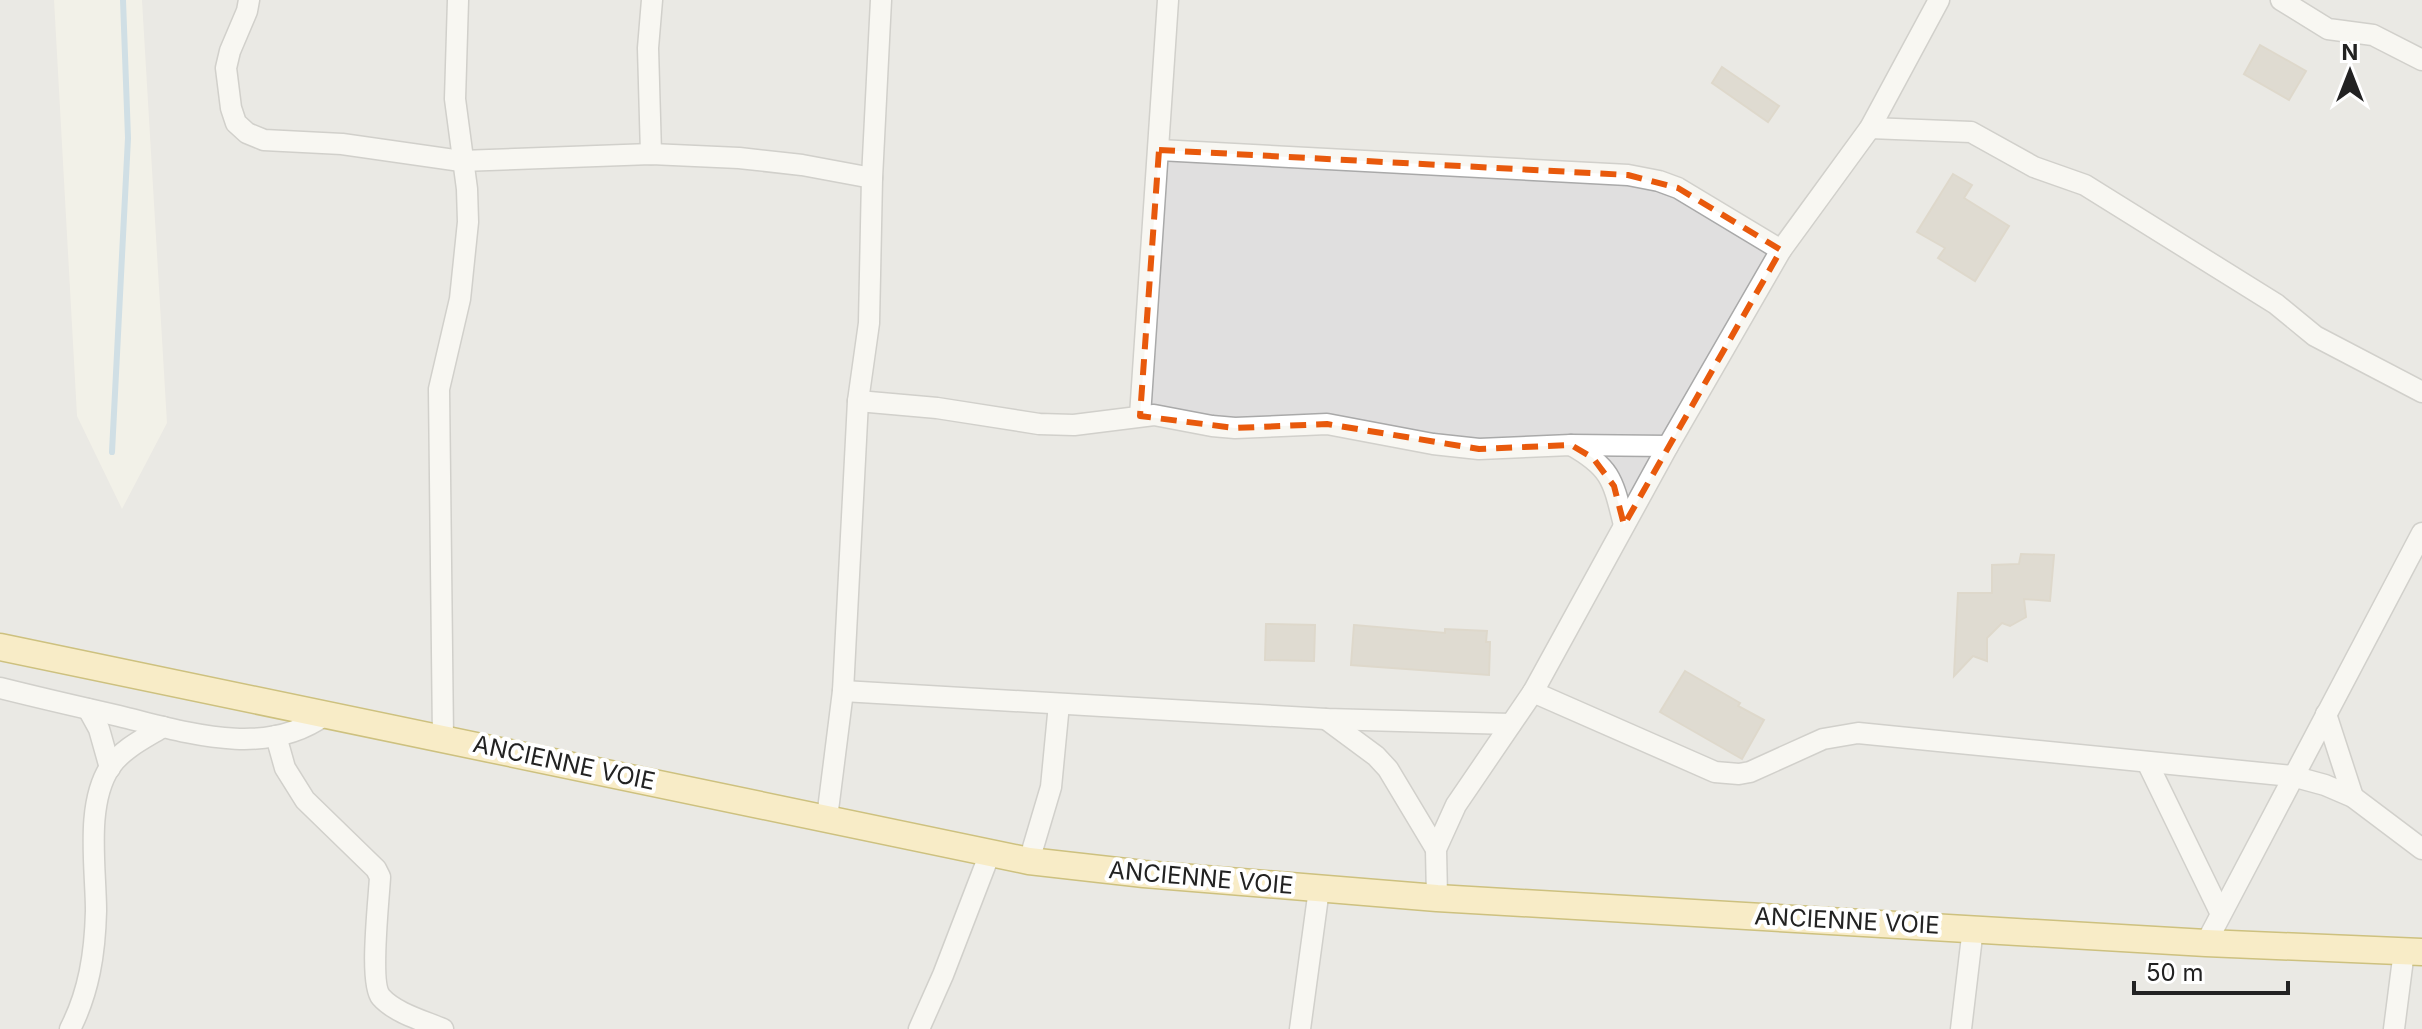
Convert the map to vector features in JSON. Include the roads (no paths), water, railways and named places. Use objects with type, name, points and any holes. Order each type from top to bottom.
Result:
[{"type":"main road","name":"ANCIENNE VOIE","points":[[0,647],[1029,861],[1437,898],[2206,943],[2413,952]]},
{"type":"street","points":[[249,0],[226,68],[236,123],[247,133],[264,140],[342,144],[461,161],[651,154],[739,158],[802,165],[872,178]]},
{"type":"street","points":[[443,738],[437,422],[439,389],[460,299],[468,222],[467,189],[455,99],[458,0]]},
{"type":"street","points":[[651,154],[648,48],[652,0]]},
{"type":"street","points":[[827,818],[843,691],[858,401],[869,323],[881,0]]},
{"type":"street","points":[[1140,416],[1168,0]]},
{"type":"street","points":[[1437,898],[1436,849],[1456,805],[1533,692],[1668,446],[1781,250],[1870,128],[1939,0]]},
{"type":"street","points":[[2281,0],[2328,29],[2373,35],[2422,60]]},
{"type":"street","points":[[1870,128],[1971,132],[2034,167],[2085,185],[2276,304],[2315,336],[2422,392]]},
{"type":"street","points":[[1159,150],[1628,175],[1678,188],[1781,250]]},
{"type":"street","points":[[858,401],[937,408],[1039,424],[1074,425],[1154,415],[1235,428],[1327,424],[1433,444],[1479,449],[1571,445],[1668,446]]},
{"type":"street","points":[[1571,445],[1606,469],[1614,486],[1624,525]]},
{"type":"street","points":[[2206,943],[2422,533]]},
{"type":"street","points":[[0,688],[214,738],[276,736],[298,731],[325,715]]},
{"type":"street","points":[[843,691],[1326,719],[1511,724]]},
{"type":"street","points":[[1533,692],[1715,772],[1729,774],[1750,772],[1823,739],[1858,733],[2292,776],[2353,797],[2422,849]]},
{"type":"street","points":[[1029,861],[1051,787],[1059,704]]},
{"type":"street","points":[[88,709],[99,729],[110,768]]},
{"type":"street","points":[[2326,714],[2353,797]]},
{"type":"street","points":[[1326,719],[1376,756],[1388,769],[1436,849]]},
{"type":"street","points":[[70,1029],[88,986],[94,950],[93,826],[110,768],[125,751],[163,727]]},
{"type":"street","points":[[276,736],[285,768],[305,800],[376,869],[380,877],[375,972],[378,993],[408,1014],[443,1029]]},
{"type":"street","points":[[2147,762],[2220,912]]},
{"type":"street","points":[[919,1029],[990,853]]},
{"type":"street","points":[[1300,1029],[1319,889]]},
{"type":"street","points":[[1961,1029],[1973,928]]},
{"type":"street","points":[[2394,1029],[2413,952]]},
{"type":"waterway","points":[[112,452],[128,138],[123,0]]}]
